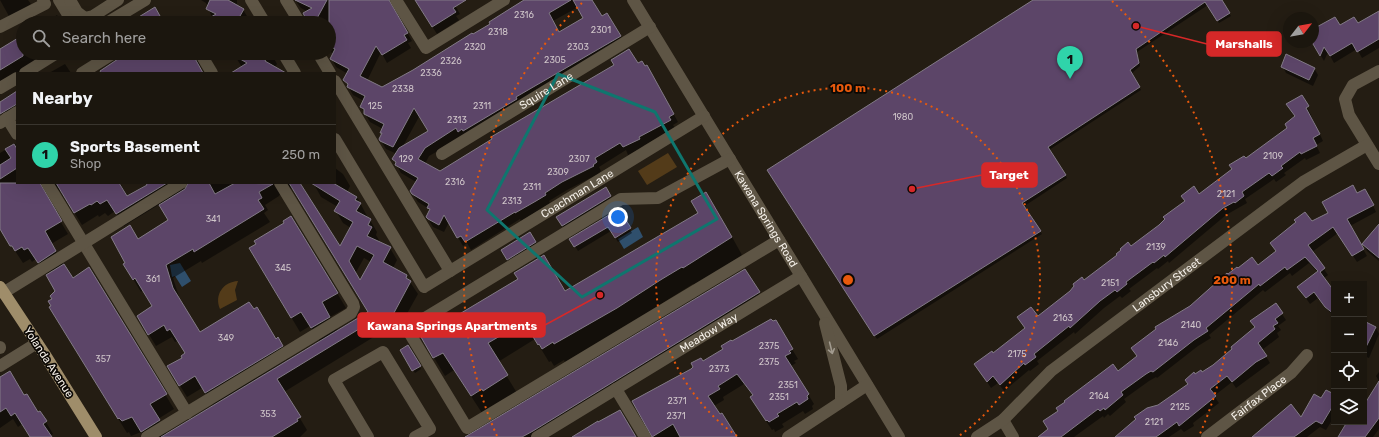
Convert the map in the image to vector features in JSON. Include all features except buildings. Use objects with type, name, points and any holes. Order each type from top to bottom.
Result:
[{"type":"main road","name":"Yolanda Avenue","points":[[2,290],[96,437]]},
{"type":"street","points":[[22,16],[45,4],[43,0]]},
{"type":"street","points":[[59,0],[69,16]]},
{"type":"street","points":[[70,0],[81,16]]},
{"type":"street","points":[[93,16],[118,0]]},
{"type":"street","points":[[119,16],[145,0]]},
{"type":"street","points":[[251,0],[261,16]]},
{"type":"street","points":[[286,0],[296,16]]},
{"type":"street","points":[[396,0],[426,48],[504,0]]},
{"type":"street","name":"Kawana Springs Road","points":[[633,0],[899,437]]},
{"type":"street","points":[[0,28],[16,19]]},
{"type":"street","name":"Squire Lane","points":[[442,154],[650,27]]},
{"type":"street","points":[[26,72],[45,60]]},
{"type":"street","points":[[84,72],[103,60]]},
{"type":"street","points":[[204,60],[211,72]]},
{"type":"street","points":[[287,60],[294,72]]},
{"type":"street","points":[[322,60],[329,72]]},
{"type":"street","points":[[1379,71],[1353,85],[1344,99],[1349,115],[1379,164]]},
{"type":"street","points":[[0,88],[16,79]]},
{"type":"street","points":[[336,84],[450,271]]},
{"type":"street","name":"Coachman Lane","points":[[336,141],[424,287],[704,116]]},
{"type":"street","points":[[8,118],[16,132]]},
{"type":"street","name":"Lansbury Street","points":[[977,437],[1003,420],[1051,371],[1303,182],[1367,145]]},
{"type":"street","points":[[730,159],[658,198],[621,199],[407,329],[468,428],[779,240]]},
{"type":"street","points":[[48,184],[187,413]]},
{"type":"street","points":[[2,290],[83,243],[179,184]]},
{"type":"street","points":[[147,437],[351,313],[354,307],[353,303],[281,184]]},
{"type":"street","name":"Meadow Way","points":[[537,437],[801,276]]},
{"type":"street","points":[[822,310],[841,386],[841,402]]},
{"type":"street","points":[[0,366],[37,343]]},
{"type":"street","points":[[362,435],[334,380],[383,352],[430,429],[416,437]]},
{"type":"street","name":"Fairfax Place","points":[[1207,437],[1291,373],[1307,355]]},
{"type":"street","points":[[788,437],[867,385]]},
{"type":"street","points":[[616,389],[645,437]]},
{"type":"street","points":[[1003,420],[1013,437]]},
{"type":"highlighted area","points":[[558,74],[655,112],[717,219],[582,297],[487,210]]},
{"type":"shaded area","points":[[668,153],[677,167],[647,185],[638,171]]},
{"type":"shaded area","points":[[238,281],[235,290],[237,300],[220,309],[218,299],[221,290],[228,284]]},
{"type":"water","points":[[638,227],[643,237],[624,249],[618,239]]},
{"type":"water","points":[[180,263],[191,281],[182,287],[175,276],[172,277],[170,265]]},
{"type":"place","name":"Marshalls","points":[[1136,26]]},
{"type":"place","name":"Sports Basement","points":[[1070,79]]},
{"type":"place","name":"Target","points":[[912,189]]},
{"type":"place","name":"Kawana Springs Apartments","points":[[600,295]]}]
